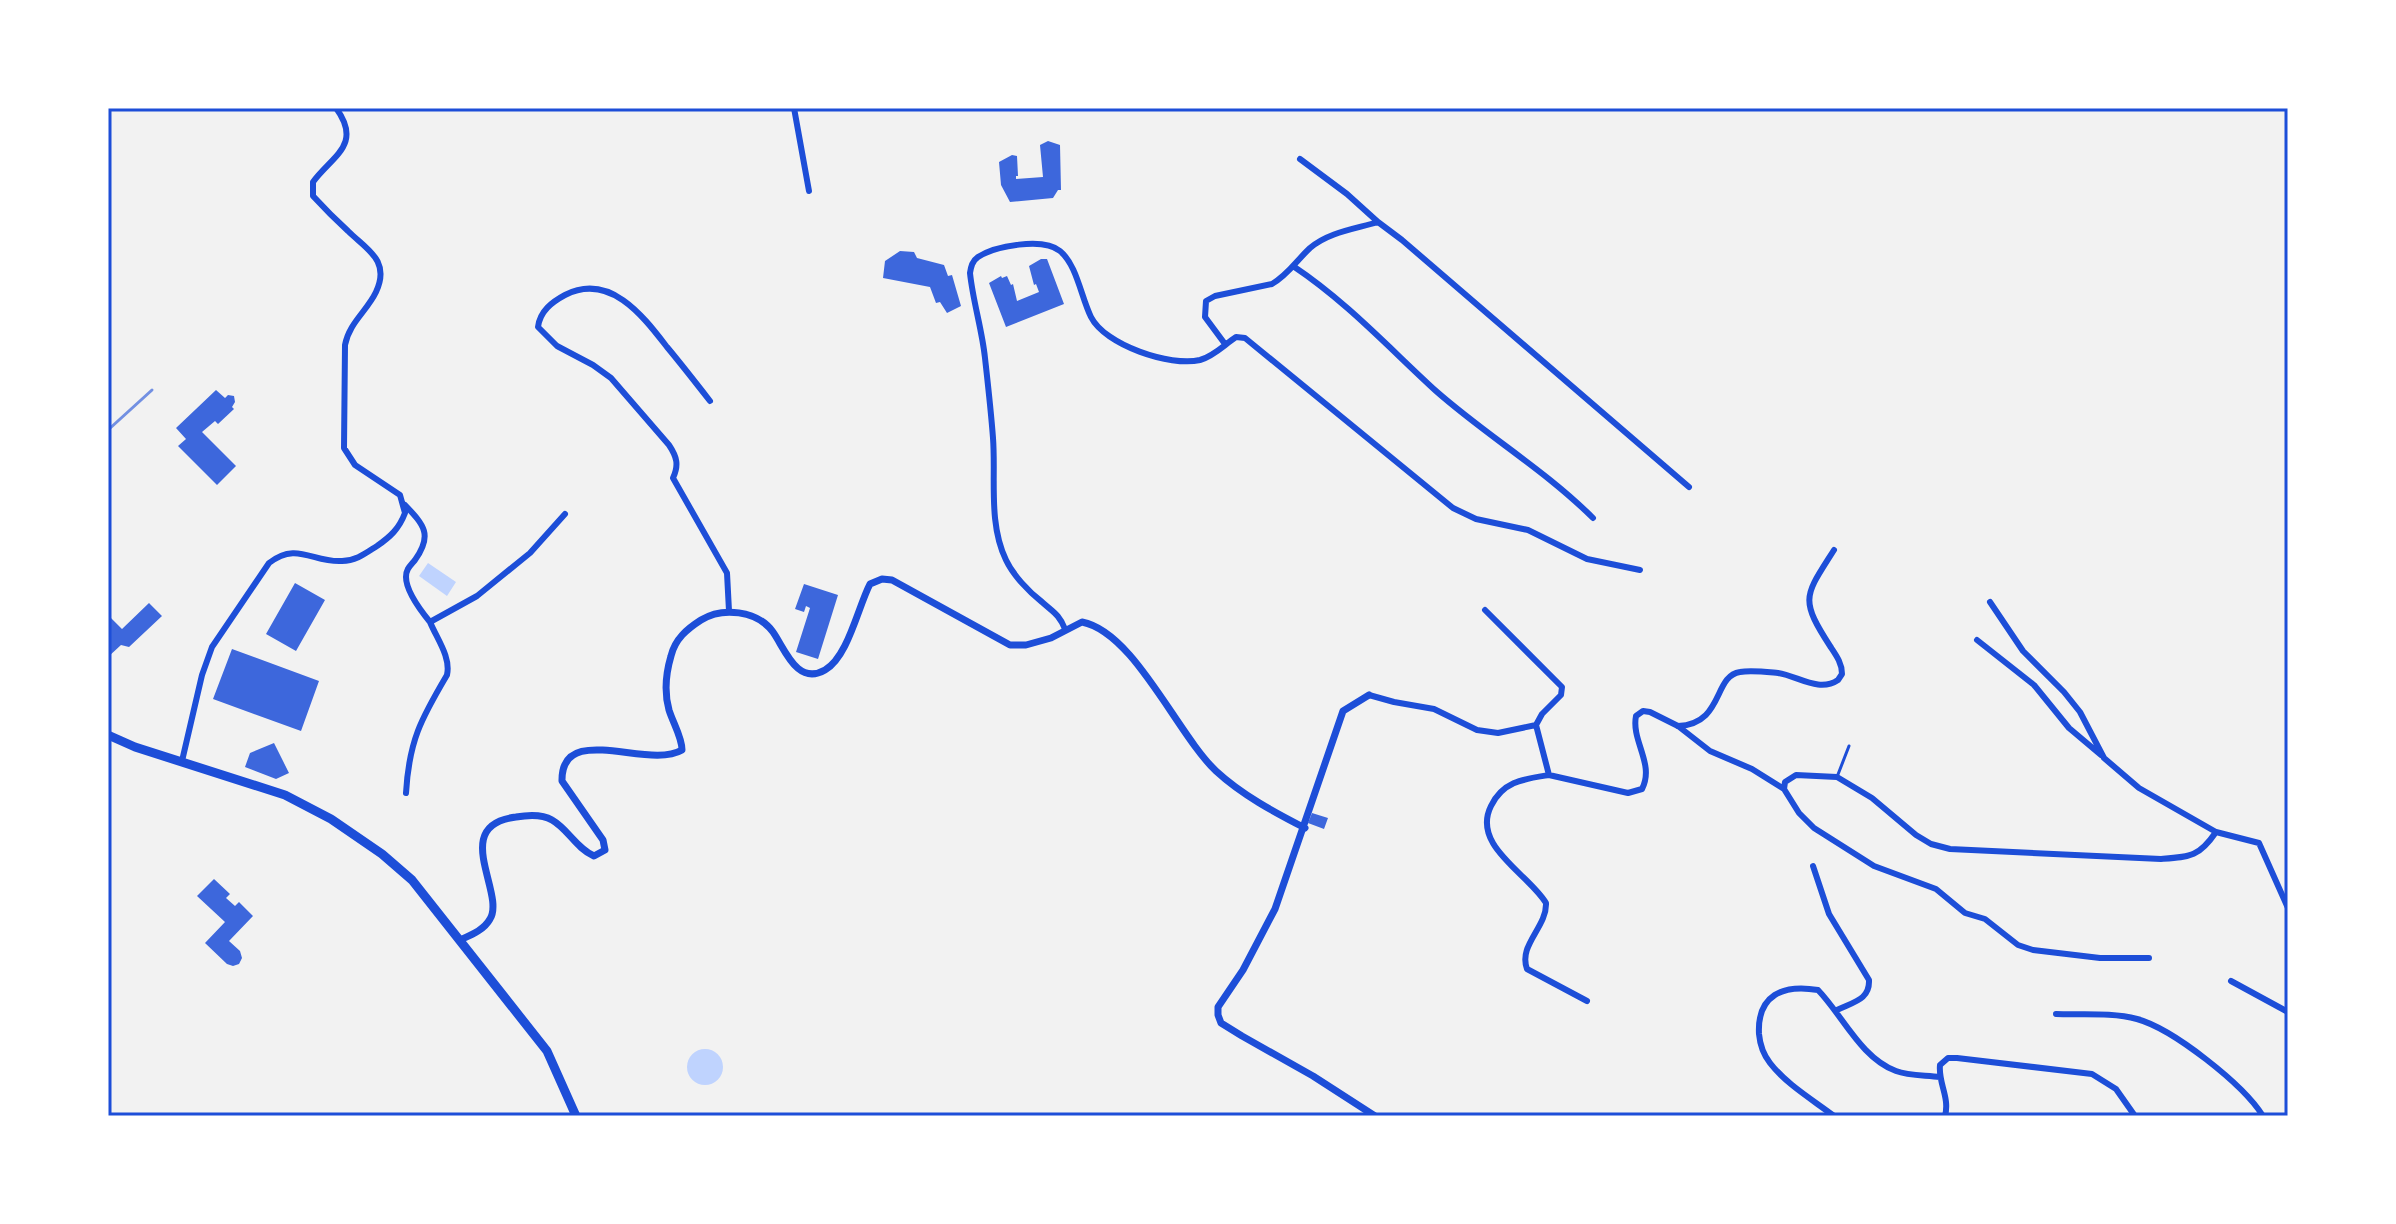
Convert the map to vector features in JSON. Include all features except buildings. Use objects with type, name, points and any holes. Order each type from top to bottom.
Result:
[{"type":"main road","points":[[108,735],[135,747],[285,795],[343,827],[412,880],[547,1051],[576,1116]]},
{"type":"street","points":[[336,108],[344,122],[346,143],[341,153],[313,182],[313,196],[351,235],[370,248],[381,276],[376,291],[347,333],[344,448],[355,465],[393,488],[421,522],[424,545],[406,570],[405,580],[430,622],[449,667],[417,727],[406,793]]},
{"type":"street","points":[[794,108],[809,191]]},
{"type":"street","points":[[1300,159],[1402,240],[1689,487]]},
{"type":"street","points":[[1225,344],[1205,317],[1206,301],[1215,296],[1272,284],[1310,248],[1327,237],[1378,222]]},
{"type":"street","points":[[1065,629],[1061,617],[1042,603],[1006,561],[999,539],[983,335],[971,283],[972,263],[978,257],[1026,244],[1046,244],[1059,250],[1067,260],[1096,325],[1144,355],[1161,360],[1192,361],[1213,354],[1236,337],[1250,341],[1453,508],[1476,519],[1528,530],[1587,559],[1640,570]]},
{"type":"street","points":[[1293,266],[1324,287],[1381,336],[1438,392],[1564,488],[1593,518]]},
{"type":"street","points":[[710,401],[643,316],[628,302],[611,293],[590,289],[572,292],[551,302],[539,318],[538,327],[557,346],[611,378],[676,455],[677,468],[673,478],[727,573],[729,611]]},
{"type":"street","points":[[182,761],[198,690],[212,647],[269,563],[293,552],[342,562],[360,557],[390,537],[401,524],[405,505]]},
{"type":"street","points":[[430,622],[477,596],[530,553],[565,514]]},
{"type":"street","points":[[1678,726],[1692,725],[1706,716],[1728,679],[1738,672],[1779,673],[1821,685],[1838,680],[1842,674],[1840,662],[1813,618],[1807,598],[1834,550]]},
{"type":"street","points":[[460,940],[477,932],[491,916],[493,900],[483,865],[482,846],[488,831],[499,821],[512,817],[547,818],[586,852],[594,856],[605,850],[603,840],[562,781],[566,762],[578,751],[587,749],[647,755],[672,754],[682,750],[668,706],[666,688],[673,649],[690,626],[711,613],[742,613],[772,631],[799,670],[813,673],[825,671],[832,665],[848,637],[870,584],[882,579],[892,580],[1010,645],[1026,645],[1051,638],[1082,622],[1104,631],[1121,645],[1182,730],[1218,773],[1271,811],[1305,828]]},
{"type":"street","points":[[1990,602],[2023,651],[2080,712],[2104,758]]},
{"type":"street","points":[[1485,610],[1562,687],[1561,695],[1542,714],[1536,725],[1549,775]]},
{"type":"street","points":[[1977,640],[2034,685],[2069,728],[2139,788],[2216,832],[2259,843],[2288,908]]},
{"type":"street","points":[[1375,1116],[1221,1023],[1218,1007],[1243,970],[1275,909],[1343,711],[1369,695],[1434,709],[1477,730],[1498,733],[1536,725]]},
{"type":"street","points":[[1587,1001],[1527,969],[1526,951],[1545,916],[1546,903],[1497,849],[1487,824],[1493,802],[1506,785],[1549,775],[1628,793],[1642,789],[1647,777],[1634,725],[1636,716],[1643,711],[1678,726],[1710,751],[1752,769],[1784,789],[1799,813],[1814,828],[1874,866],[1936,889],[1965,913],[1985,919],[2025,948],[2100,958],[2149,958]]},
{"type":"street","points":[[1784,789],[1785,782],[1796,775],[1837,777],[1872,798],[1916,835],[1931,844],[1950,849],[2112,858],[2173,858],[2199,852],[2216,832]]},
{"type":"street","points":[[1813,866],[1829,914],[1869,980],[1865,997],[1837,1010]]},
{"type":"street","points":[[2231,981],[2288,1012]]},
{"type":"street","points":[[1834,1116],[1776,1070],[1760,1043],[1759,1021],[1765,1003],[1789,989],[1818,990],[1879,1062],[1904,1073],[1940,1077]]},
{"type":"street","points":[[2056,1014],[2127,1017],[2157,1028],[2198,1053],[2237,1085],[2263,1116]]},
{"type":"street","points":[[1945,1116],[1947,1097],[1940,1077],[1940,1065],[1957,1058],[2082,1071],[2116,1089],[2135,1116]]},
{"type":"lane","points":[[1837,777],[1849,746]]},
{"type":"water","points":[[428,563],[456,582],[447,596],[419,576]]},
{"type":"water","points":[[705,1049],[718,1054],[723,1067],[718,1080],[705,1085],[692,1080],[687,1067],[692,1054]]},
{"type":"railway","points":[[108,430],[152,390]]}]
